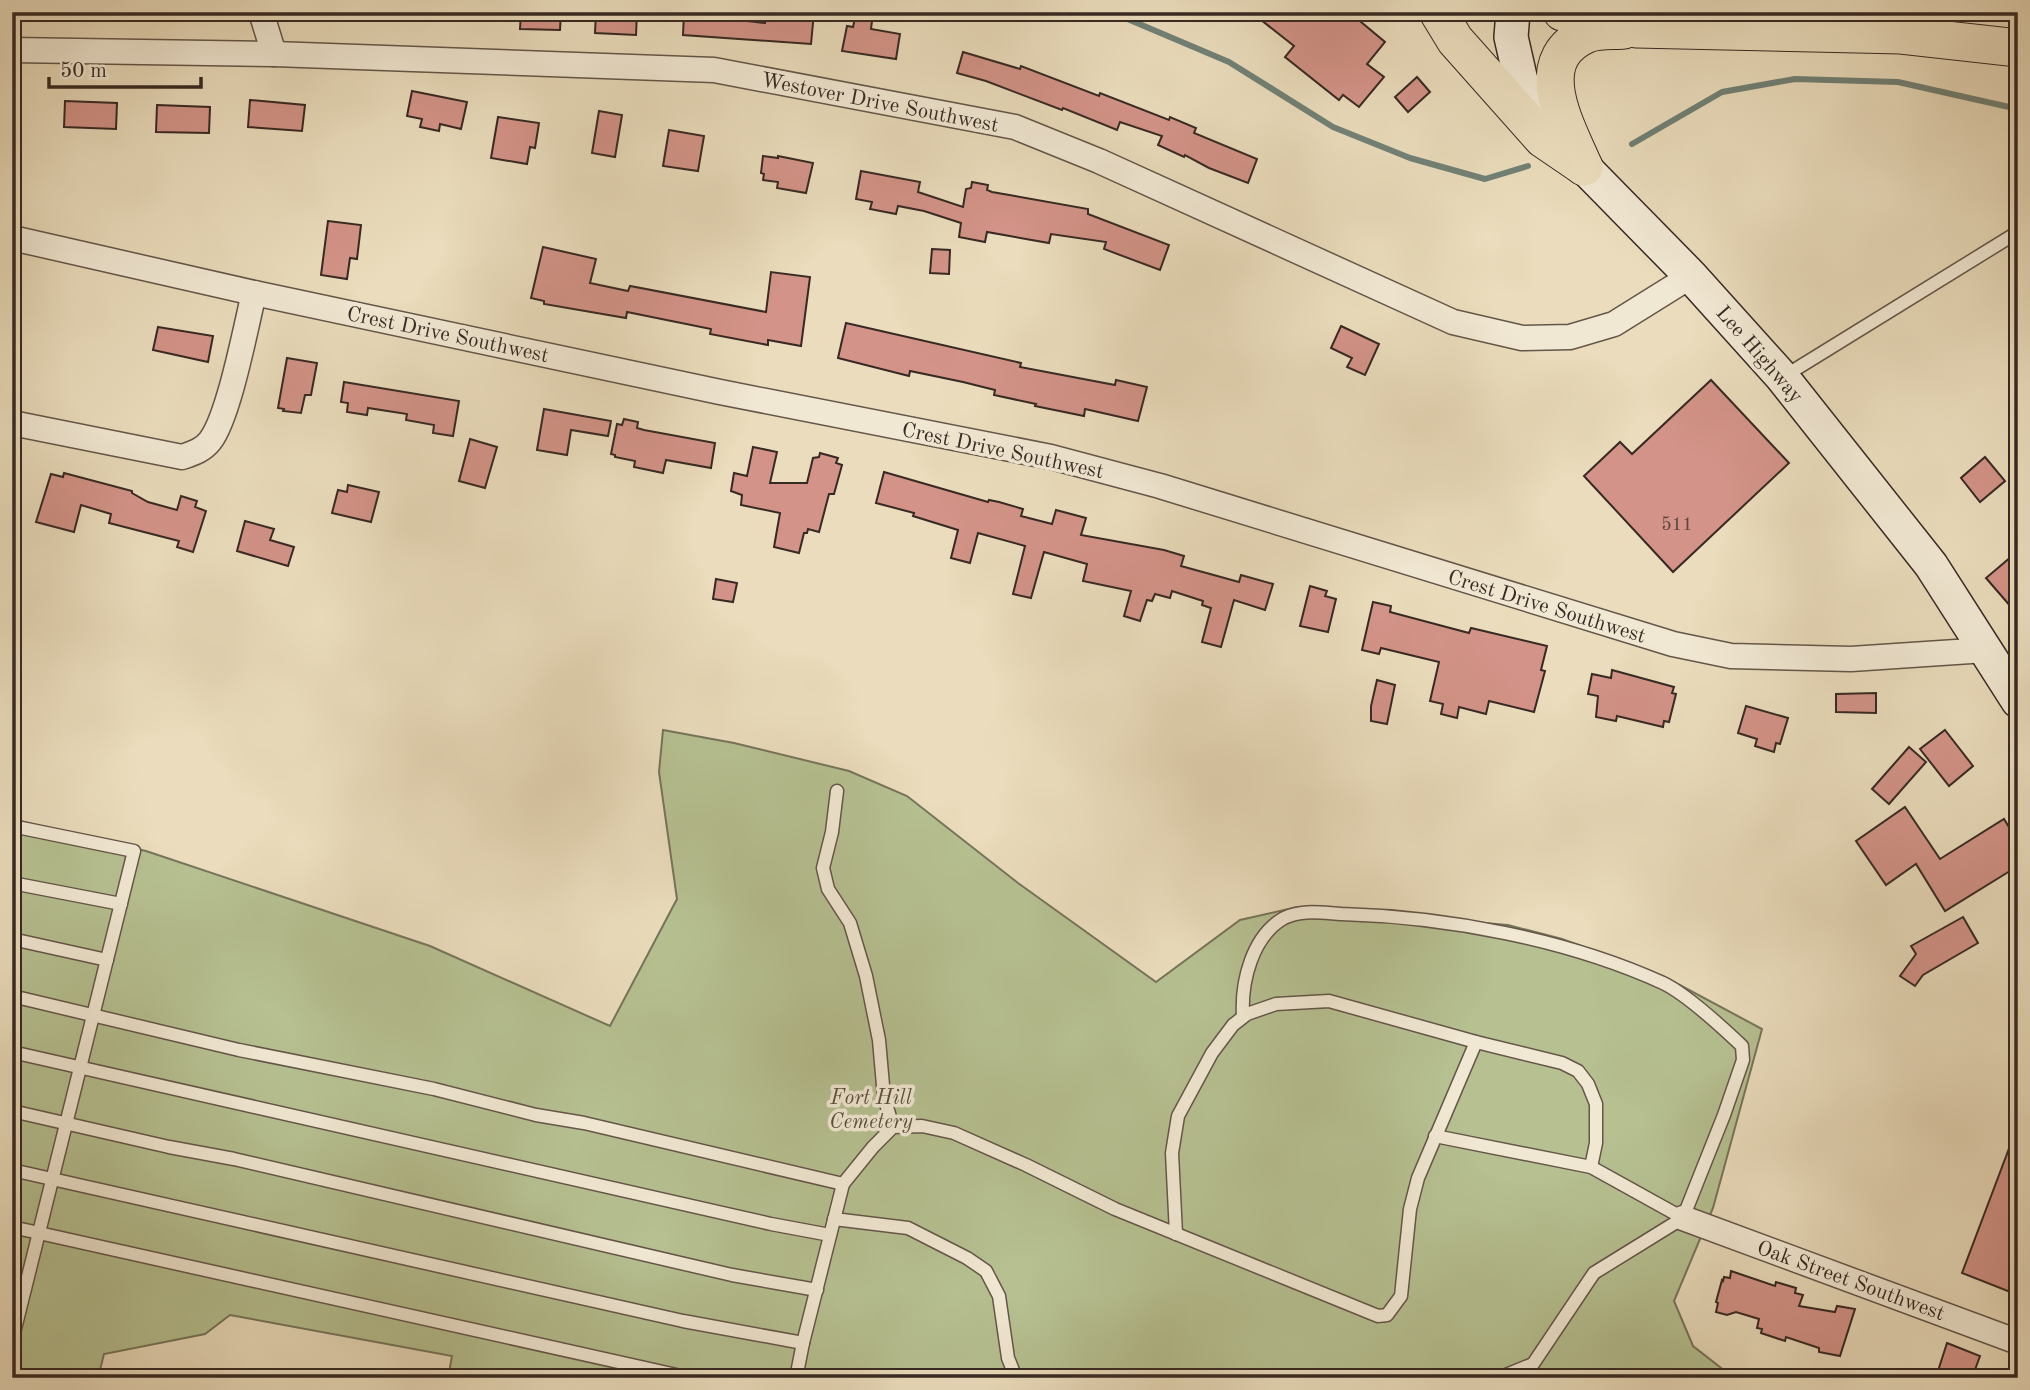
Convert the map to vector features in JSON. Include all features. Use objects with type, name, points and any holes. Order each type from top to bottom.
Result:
[{"type":"main road","points":[[1438,12],[1455,40],[1543,139],[1584,167]]},
{"type":"main road","name":"Lee Highway","points":[[1513,12],[1511,37],[1521,81],[1542,115],[1584,167],[1783,377],[1931,565],[2018,701]]},
{"type":"main road","points":[[1562,12],[1636,29]]},
{"type":"main road","points":[[1584,167],[1557,105],[1555,84],[1557,65],[1569,46],[1588,33],[1636,29],[1901,23],[2018,48]]},
{"type":"street","points":[[261,12],[274,54]]},
{"type":"street","name":"Westover Drive Southwest","points":[[12,50],[274,54],[714,70],[1015,127],[1099,161],[1453,322],[1522,338],[1570,337],[1614,324],[1690,276]]},
{"type":"street","name":"Crest Drive Southwest","points":[[12,238],[254,293],[719,392],[1051,457],[1160,486],[1673,644],[1731,656],[1851,659],[1986,650]]},
{"type":"street","points":[[12,423],[183,457],[200,451],[212,439],[224,412],[254,293]]},
{"type":"street","name":"Oak Street Southwest","points":[[1683,1218],[2018,1342]]},
{"type":"lane","points":[[1783,377],[2018,232]]},
{"type":"lane","points":[[837,791],[832,832],[823,868],[828,889],[850,923],[866,976],[878,1040],[884,1097],[893,1127]]},
{"type":"lane","points":[[12,826],[134,851],[39,1233],[19,1285],[12,1340]]},
{"type":"lane","points":[[12,883],[121,904]]},
{"type":"lane","points":[[1243,1016],[1242,1000],[1252,958],[1268,930],[1284,918],[1299,912],[1394,915],[1483,929],[1549,944],[1665,984],[1719,1024],[1742,1046],[1743,1060],[1683,1218],[1594,1273],[1533,1364],[1501,1377],[1466,1378]]},
{"type":"lane","points":[[12,939],[107,960]]},
{"type":"lane","points":[[12,996],[239,1050],[434,1089],[536,1115],[584,1123],[843,1184]]},
{"type":"lane","points":[[1175,1234],[1172,1153],[1178,1116],[1212,1053],[1233,1024],[1243,1016],[1276,1004],[1329,1001],[1476,1042],[1545,1057],[1577,1071],[1588,1084],[1596,1104],[1596,1143],[1591,1167]]},
{"type":"lane","points":[[796,1378],[843,1184],[893,1127],[922,1126],[954,1133],[1115,1209],[1377,1316],[1387,1315],[1401,1296],[1410,1209],[1418,1178],[1476,1042]]},
{"type":"lane","points":[[12,1052],[830,1235]]},
{"type":"lane","points":[[12,1111],[234,1159],[732,1275],[817,1290]]},
{"type":"lane","points":[[1435,1136],[1591,1167],[1683,1218]]},
{"type":"lane","points":[[12,1170],[683,1321],[803,1343]]},
{"type":"lane","points":[[834,1219],[908,1228],[967,1258],[986,1271],[999,1296],[1008,1358],[1016,1378]]},
{"type":"lane","points":[[12,1227],[690,1378]]},
{"type":"green space","name":"Fort Hill Cemetery","points":[[663,730],[734,743],[849,771],[907,796],[1018,883],[1156,982],[1240,920],[1297,907],[1508,925],[1562,939],[1663,976],[1762,1029],[1713,1208],[1674,1301],[1693,1346],[1734,1378],[448,1378],[452,1356],[230,1315],[205,1334],[104,1354],[98,1378],[12,1378],[12,819],[146,851],[430,946],[610,1026],[677,899],[659,772]]},
{"type":"building","points":[[521,12],[561,12],[560,30],[520,29]]},
{"type":"building","points":[[596,12],[637,12],[636,35],[595,33]]},
{"type":"building","points":[[684,12],[731,12],[731,19],[765,23],[765,15],[796,17],[796,12],[814,12],[811,44],[683,35]]},
{"type":"building","points":[[1251,12],[1349,12],[1385,42],[1367,64],[1384,77],[1359,107],[1343,95],[1339,100],[1285,57],[1294,46]]},
{"type":"building","points":[[855,18],[872,21],[871,29],[900,34],[896,59],[842,51],[847,26],[853,27]]},
{"type":"building","points":[[963,52],[1020,69],[1021,66],[1099,96],[1100,93],[1196,128],[1194,133],[1257,159],[1248,183],[1158,145],[1162,136],[1120,122],[1117,130],[1063,108],[1062,110],[957,73]]},
{"type":"building","points":[[1417,77],[1430,92],[1408,112],[1395,97]]},
{"type":"building","points":[[412,91],[467,102],[461,129],[440,124],[439,131],[420,127],[422,119],[407,116]]},
{"type":"building","points":[[250,100],[305,105],[302,131],[248,127]]},
{"type":"building","points":[[65,101],[117,103],[116,129],[64,127]]},
{"type":"building","points":[[157,105],[210,107],[209,133],[156,132]]},
{"type":"building","points":[[599,111],[622,115],[615,157],[592,153]]},
{"type":"building","points":[[498,117],[539,123],[535,148],[530,147],[527,164],[491,158]]},
{"type":"building","points":[[669,130],[704,136],[698,171],[663,166]]},
{"type":"building","points":[[763,156],[813,163],[806,193],[777,188],[778,182],[763,180]]},
{"type":"building","points":[[861,171],[920,182],[918,192],[963,207],[966,189],[971,188],[972,182],[988,185],[987,190],[992,192],[1088,209],[1088,214],[1169,245],[1160,270],[1104,249],[1106,242],[1051,234],[1049,243],[987,232],[985,242],[959,237],[961,223],[924,211],[898,206],[896,214],[870,209],[872,202],[856,199]]},
{"type":"building","points":[[328,221],[361,225],[357,259],[350,258],[347,279],[321,275]]},
{"type":"building","points":[[543,247],[596,259],[590,283],[628,291],[630,286],[766,312],[771,272],[810,277],[801,346],[768,340],[768,345],[710,334],[711,329],[627,312],[626,318],[544,304],[544,301],[531,298]]},
{"type":"building","points":[[932,249],[950,250],[949,274],[930,273]]},
{"type":"building","points":[[846,323],[1021,363],[1020,367],[1115,385],[1116,380],[1147,387],[1138,421],[1085,409],[1084,416],[1035,406],[1036,404],[994,395],[995,390],[963,382],[910,371],[909,376],[838,358]]},
{"type":"building","points":[[1341,326],[1379,344],[1365,375],[1347,367],[1352,358],[1331,348]]},
{"type":"building","points":[[158,327],[213,336],[208,362],[153,350]]},
{"type":"building","points":[[287,358],[317,363],[311,395],[305,395],[301,413],[278,408]]},
{"type":"building","points":[[1711,380],[1789,463],[1673,572],[1584,476],[1620,442],[1632,454]]},
{"type":"building","points":[[344,382],[459,401],[453,436],[433,433],[434,425],[406,420],[407,414],[368,408],[367,415],[347,412],[348,403],[341,402]]},
{"type":"building","points":[[544,409],[611,421],[608,436],[571,430],[567,455],[537,450]]},
{"type":"building","points":[[624,419],[638,422],[637,428],[644,430],[715,443],[711,468],[666,460],[663,473],[634,467],[635,461],[615,457],[611,454],[617,424],[622,425]]},
{"type":"building","points":[[470,439],[497,447],[485,488],[459,481]]},
{"type":"building","points":[[753,447],[777,452],[770,483],[807,483],[813,458],[819,457],[820,453],[838,458],[836,463],[842,465],[834,494],[829,494],[819,532],[808,529],[807,533],[804,533],[799,553],[774,547],[780,513],[741,505],[742,495],[731,491],[734,473],[747,476]]},
{"type":"building","points":[[1985,457],[2005,481],[1980,502],[1961,478]]},
{"type":"building","points":[[884,472],[988,502],[999,502],[1023,509],[1021,516],[1052,524],[1056,510],[1086,518],[1081,535],[1164,550],[1184,556],[1181,566],[1239,582],[1241,575],[1273,584],[1265,610],[1234,600],[1221,647],[1202,642],[1211,608],[1202,605],[1203,601],[1172,591],[1170,598],[1155,594],[1152,601],[1147,600],[1140,621],[1124,616],[1131,591],[1083,581],[1087,564],[1044,552],[1031,598],[1013,594],[1025,546],[978,533],[970,563],[951,558],[958,530],[913,516],[914,513],[876,503]]},
{"type":"building","points":[[64,473],[132,491],[148,502],[177,510],[181,496],[197,501],[195,507],[206,511],[193,552],[177,547],[179,541],[109,523],[111,514],[81,505],[74,532],[36,522],[51,474],[63,477]]},
{"type":"building","points":[[348,485],[379,492],[371,522],[332,513],[338,490],[347,492]]},
{"type":"building","points":[[245,521],[274,529],[270,540],[294,547],[288,566],[237,551]]},
{"type":"building","points":[[2018,551],[2018,615],[1986,578]]},
{"type":"building","points":[[716,579],[737,583],[733,602],[713,599]]},
{"type":"building","points":[[1310,586],[1327,591],[1325,596],[1336,599],[1328,632],[1300,626]]},
{"type":"building","points":[[1373,602],[1391,606],[1390,612],[1469,633],[1471,628],[1547,646],[1541,670],[1545,671],[1534,712],[1489,701],[1486,714],[1459,707],[1457,718],[1441,714],[1443,704],[1430,701],[1439,662],[1381,648],[1379,654],[1362,650]]},
{"type":"building","points":[[1612,670],[1674,687],[1672,693],[1676,694],[1669,722],[1664,721],[1663,727],[1617,716],[1616,721],[1596,717],[1598,696],[1588,694],[1592,674],[1611,678]]},
{"type":"building","points":[[1377,680],[1395,685],[1387,724],[1371,721],[1371,706]]},
{"type":"building","points":[[1876,693],[1876,713],[1836,712],[1836,694]]},
{"type":"building","points":[[1746,706],[1788,718],[1780,744],[1776,743],[1774,752],[1755,746],[1757,739],[1738,733]]},
{"type":"building","points":[[1945,730],[1973,766],[1949,786],[1920,749]]},
{"type":"building","points":[[1909,747],[1926,762],[1889,804],[1872,789]]},
{"type":"building","points":[[1905,807],[1940,859],[2004,819],[2018,842],[2018,866],[1945,911],[1916,864],[1886,885],[1856,841]]},
{"type":"building","points":[[1963,917],[1978,943],[1923,975],[1915,986],[1900,976],[1916,954],[1911,946]]},
{"type":"building","points":[[2018,1130],[2018,1295],[1962,1273]]},
{"type":"building","points":[[1731,1271],[1775,1286],[1776,1282],[1796,1288],[1795,1293],[1803,1295],[1799,1306],[1835,1312],[1837,1306],[1855,1309],[1840,1356],[1819,1352],[1819,1348],[1786,1337],[1785,1341],[1761,1333],[1762,1329],[1757,1328],[1759,1319],[1736,1312],[1727,1315],[1716,1312],[1722,1280],[1724,1277],[1730,1278]]},
{"type":"building","points":[[1947,1343],[1980,1356],[1972,1378],[1950,1378],[1937,1374]]},
{"type":"waterway","points":[[1111,12],[1229,62],[1333,127],[1410,158],[1485,179],[1528,166]]},
{"type":"waterway","points":[[1632,144],[1722,92],[1795,79],[1898,82],[2018,109]]}]
